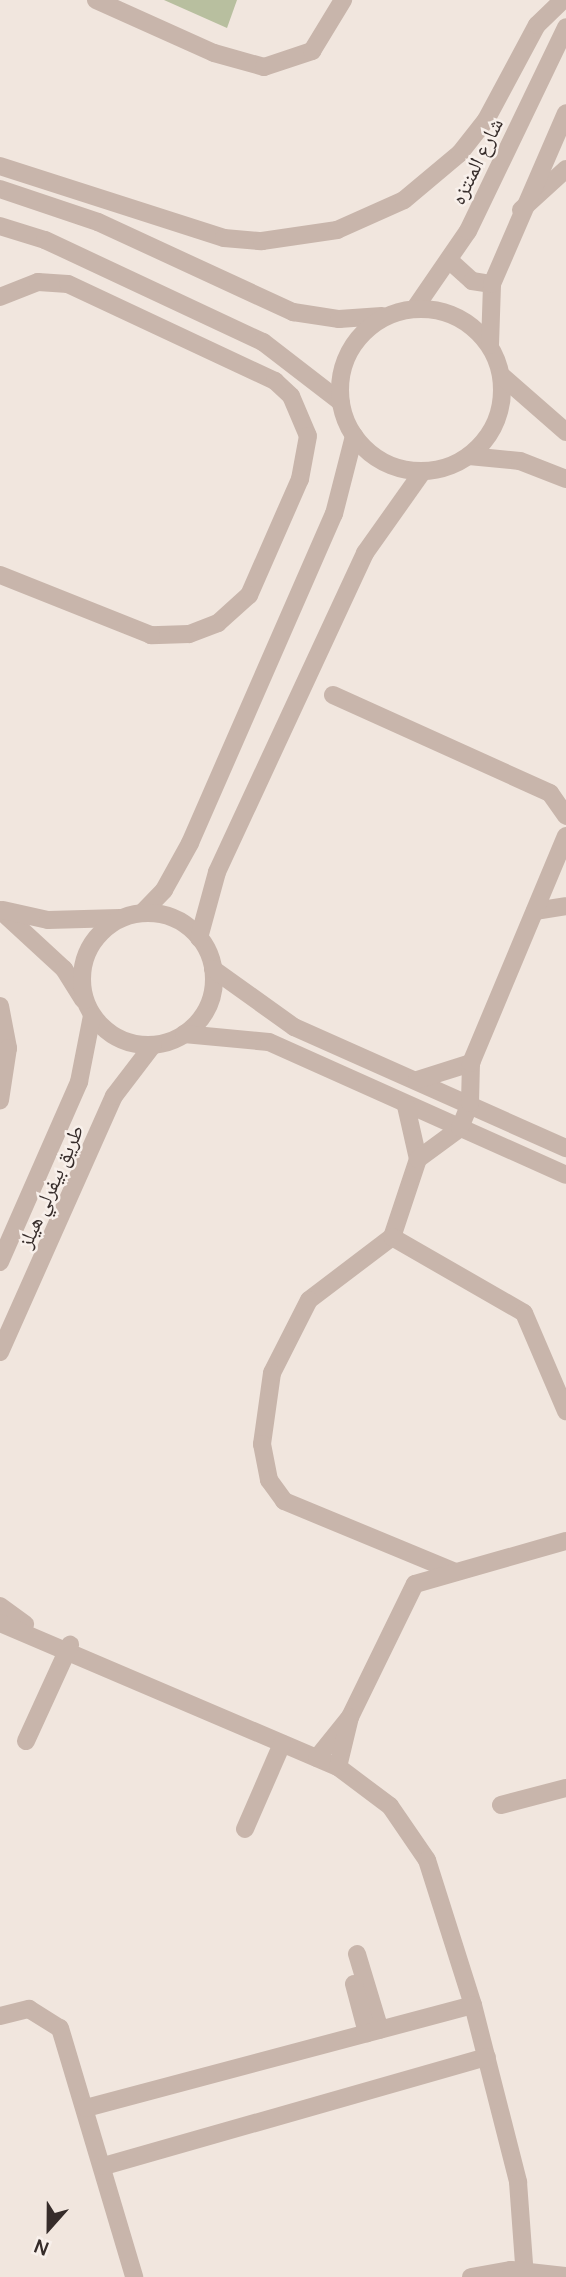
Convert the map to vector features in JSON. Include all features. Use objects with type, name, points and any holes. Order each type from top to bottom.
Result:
[{"type":"street","points":[[96,0],[215,53],[264,67],[312,51],[343,0]]},
{"type":"street","points":[[0,166],[187,230],[262,241],[300,238],[372,218],[434,178],[460,153],[486,120],[537,25],[563,0]]},
{"type":"street","name":"شارع المنتزه","points":[[415,308],[450,261],[566,27]]},
{"type":"street","points":[[490,345],[492,284],[566,113]]},
{"type":"street","points":[[522,211],[566,170]]},
{"type":"street","points":[[0,189],[98,222],[293,312],[339,319],[386,316],[415,308],[444,311],[470,324],[490,345],[502,376],[566,432]]},
{"type":"street","points":[[98,222],[107,201]]},
{"type":"street","points":[[0,226],[45,240],[262,341],[341,402]]},
{"type":"street","points":[[450,261],[472,281],[492,284]]},
{"type":"street","points":[[0,298],[37,282],[68,284],[275,381],[291,396],[308,436],[300,479],[249,595],[205,629],[151,635],[0,575]]},
{"type":"street","points":[[386,316],[349,352],[341,402],[354,436],[384,462],[423,471],[470,456],[520,461],[566,479]]},
{"type":"street","points":[[470,456],[494,428],[502,376]]},
{"type":"street","points":[[142,913],[164,890],[190,843],[334,514],[354,436]]},
{"type":"street","points":[[199,937],[221,861],[365,553],[423,471]]},
{"type":"street","points":[[333,695],[550,793],[566,817]]},
{"type":"street","points":[[418,1159],[460,1128],[470,1103],[471,1063],[564,847]]},
{"type":"street","points":[[535,911],[566,906]]},
{"type":"street","points":[[0,910],[48,920],[124,917],[142,913],[164,915],[199,937],[213,970],[275,1017],[566,1148]]},
{"type":"street","points":[[0,910],[64,969],[90,1011],[119,1038],[153,1045],[184,1034],[269,1042],[406,1106],[566,1175]]},
{"type":"street","points":[[90,1011],[83,964],[98,936],[124,917]]},
{"type":"street","points":[[184,1034],[208,1006],[213,970]]},
{"type":"street","points":[[0,1006],[8,1048],[0,1100]]},
{"type":"street","name":"طريق بيفرلي هيلز","points":[[0,1262],[79,1082],[90,1011]]},
{"type":"street","name":"طريق بيفرلي هيلز","points":[[0,1352],[114,1096],[153,1045]]},
{"type":"street","points":[[417,1080],[471,1063]]},
{"type":"street","points":[[406,1106],[418,1159],[392,1237],[309,1300],[272,1373],[262,1444],[268,1480],[284,1501],[393,1551],[455,1573]]},
{"type":"street","points":[[392,1237],[524,1313],[566,1410]]},
{"type":"street","points":[[338,1767],[350,1717],[415,1584],[566,1541]]},
{"type":"street","points":[[393,1551],[415,1584]]},
{"type":"street","points":[[0,1606],[69,1648]]},
{"type":"street","points":[[0,1623],[69,1648],[338,1767],[390,1806],[427,1860],[473,2004],[518,2182],[525,2274]]},
{"type":"street","points":[[26,1741],[69,1648]]},
{"type":"street","points":[[317,1758],[350,1717]]},
{"type":"street","points":[[245,1829],[282,1744]]},
{"type":"street","points":[[501,1805],[566,1788]]},
{"type":"street","points":[[352,1955],[374,2031]]},
{"type":"street","points":[[86,2108],[473,2004]]},
{"type":"street","points":[[1,2011],[29,2009],[52,2019],[65,2039],[134,2277]]},
{"type":"street","points":[[104,2166],[487,2057]]},
{"type":"street","points":[[471,2277],[525,2274],[566,2276]]},
{"type":"green space","points":[[164,0],[237,0],[227,28]]}]
